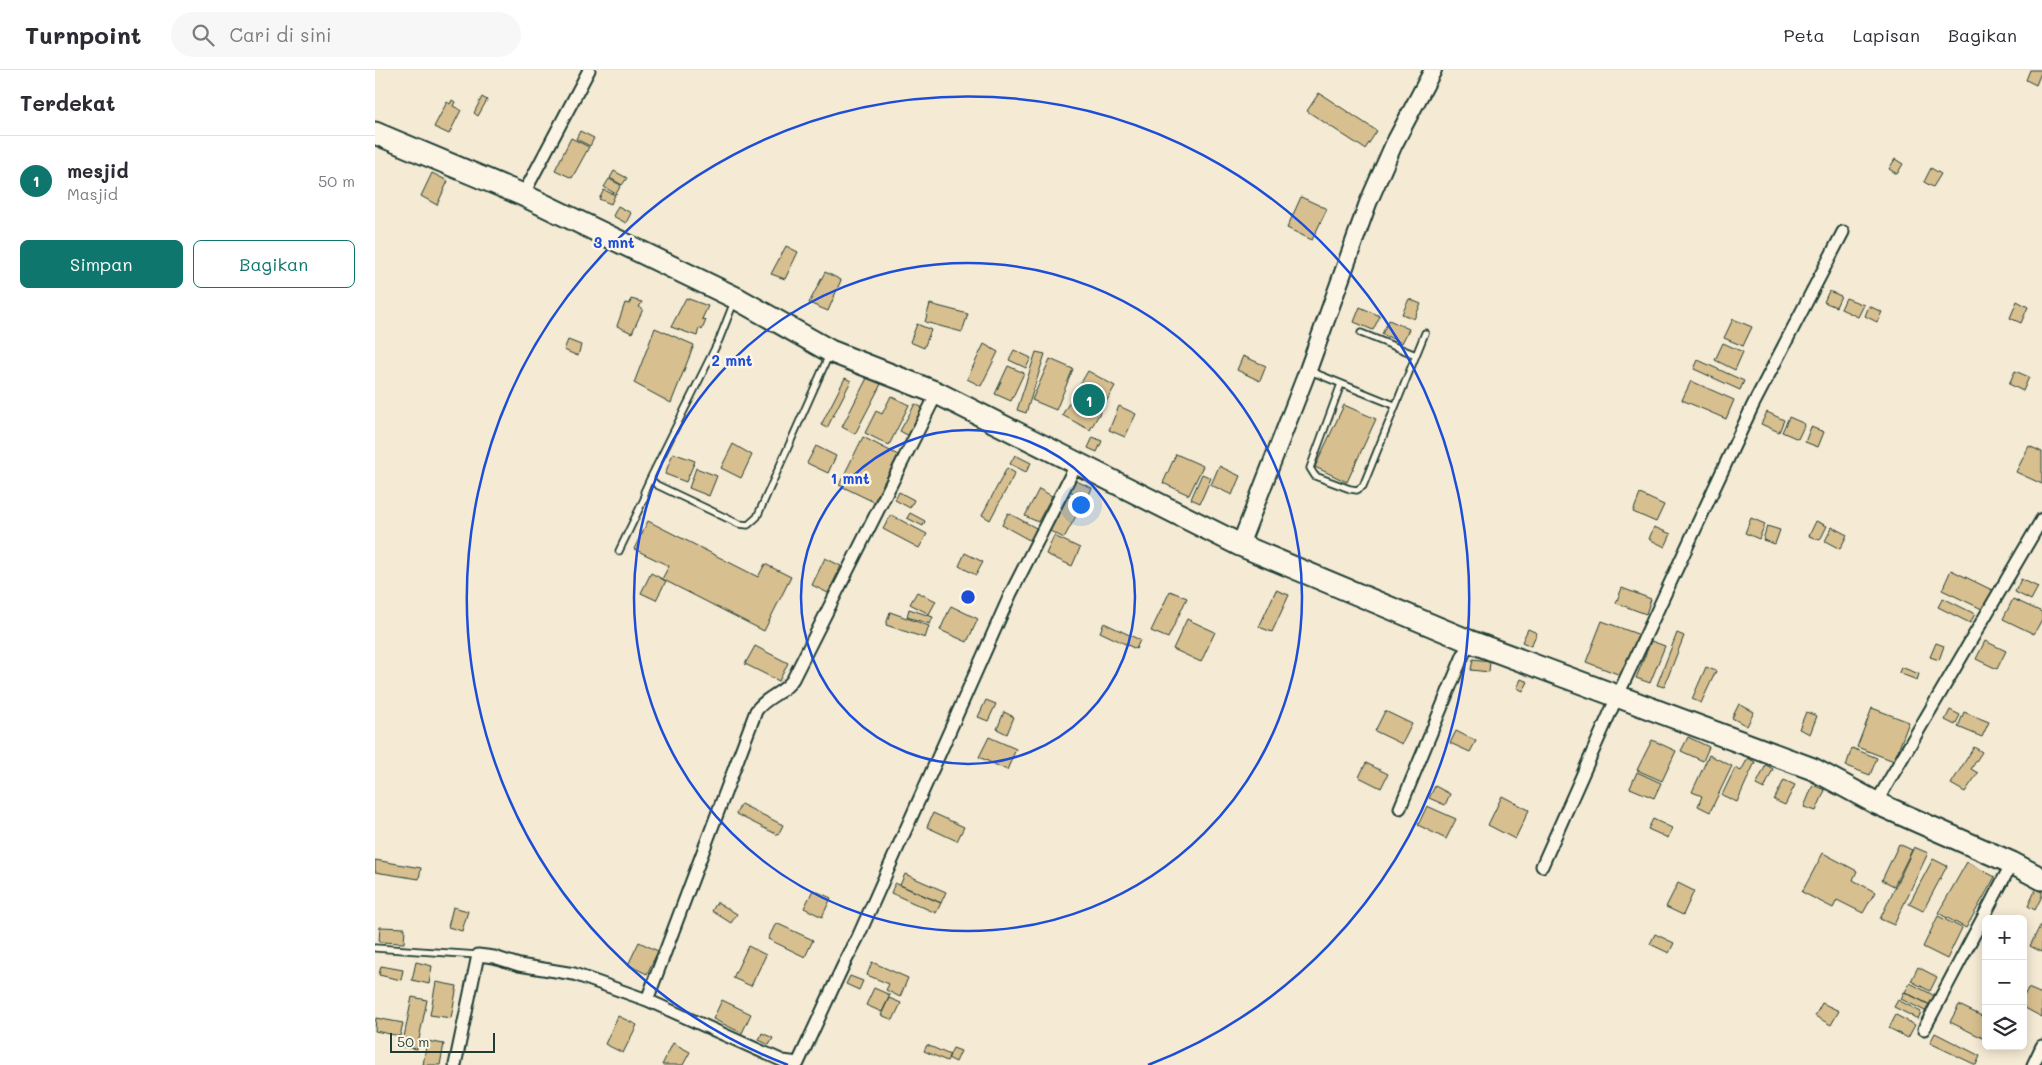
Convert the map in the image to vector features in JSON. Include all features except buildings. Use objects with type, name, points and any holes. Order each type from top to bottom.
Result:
[{"type":"highway","points":[[375,133],[523,196],[736,298],[830,351],[937,393],[1241,545],[1469,641],[1813,769],[1876,804],[2013,863],[2042,879]]},
{"type":"street","points":[[523,196],[589,70]]},
{"type":"street","points":[[1241,545],[1308,370],[1368,203],[1394,144],[1433,70]]},
{"type":"street","points":[[1542,866],[1617,697],[1753,405],[1843,232]]},
{"type":"street","points":[[647,1000],[756,711],[768,698],[790,684],[937,393]]},
{"type":"street","points":[[455,1065],[478,955],[574,974],[647,1000],[782,1063],[798,1063],[858,937],[1011,593],[1077,463]]},
{"type":"street","points":[[1876,804],[2042,519]]},
{"type":"street","points":[[1401,808],[1469,641]]},
{"type":"street","points":[[1924,1029],[2013,863]]},
{"type":"street","points":[[2033,1065],[2042,1046]]},
{"type":"lane","points":[[619,551],[645,497],[644,492],[649,479],[719,340],[736,298]]},
{"type":"lane","points":[[1361,333],[1416,355]]},
{"type":"lane","points":[[1341,384],[1310,468],[1315,476],[1350,489],[1360,489],[1425,333]]},
{"type":"lane","points":[[649,479],[657,485],[739,524],[748,525],[757,517],[830,351]]},
{"type":"lane","points":[[1308,370],[1395,406]]},
{"type":"lane","points":[[375,948],[478,955]]},
{"type":"place","name":"mesjid","points":[[1089,400]]}]
